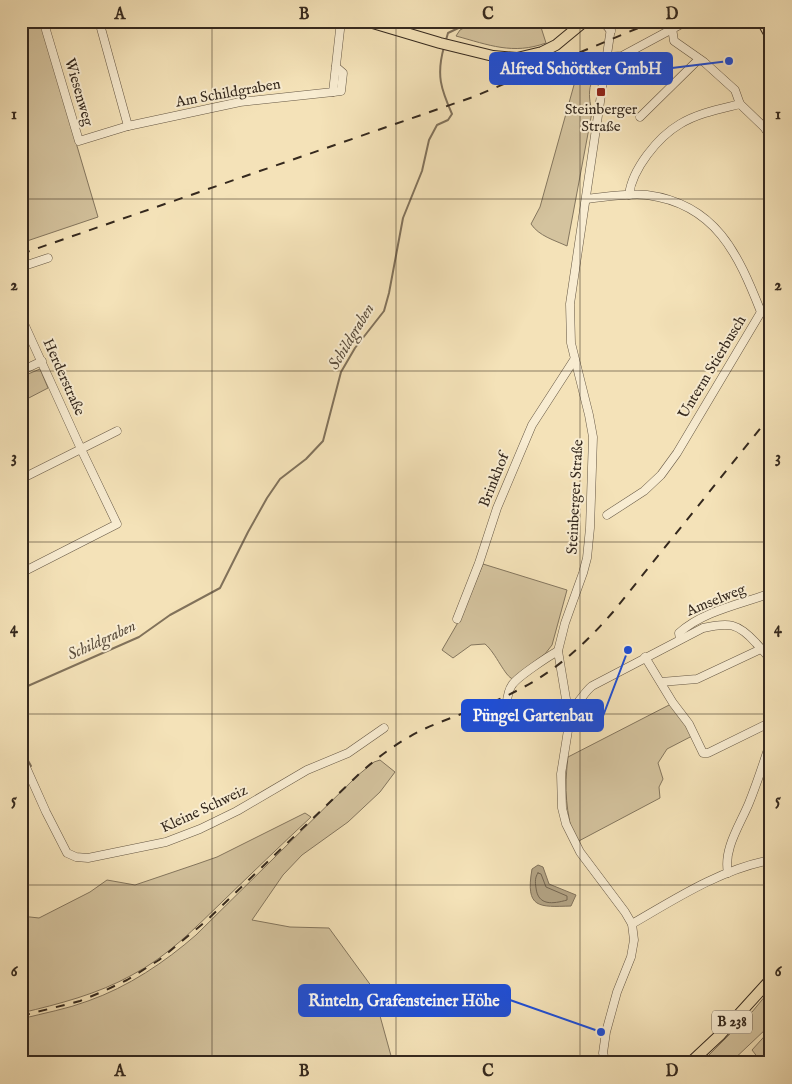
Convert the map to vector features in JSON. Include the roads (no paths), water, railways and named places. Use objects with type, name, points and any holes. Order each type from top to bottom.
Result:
[{"type":"main road","points":[[366,21],[444,44],[493,56],[517,58],[542,52],[570,34],[585,21]]},
{"type":"main road","points":[[762,21],[771,38]]},
{"type":"main road","name":"B 238","points":[[690,1063],[721,1034],[771,979]]},
{"type":"street","points":[[99,21],[128,126]]},
{"type":"street","name":"Am Schildgraben","points":[[100,135],[128,126],[240,102],[332,92],[341,21]]},
{"type":"street","points":[[599,21],[606,25],[611,25]]},
{"type":"street","points":[[606,57],[622,56],[687,21]]},
{"type":"street","name":"Steinberger Straße","points":[[611,25],[570,304],[570,327],[574,360],[593,437],[589,543],[584,573],[565,623],[558,651],[569,724],[561,774],[562,808],[566,824],[580,852],[632,924]]},
{"type":"street","points":[[672,28],[674,41],[699,58],[735,90],[740,104],[764,127],[771,137]]},
{"type":"street","name":"Wiesenweg","points":[[46,30],[79,141],[100,135]]},
{"type":"street","points":[[640,117],[699,58]]},
{"type":"street","points":[[629,195],[630,184],[645,158],[668,133],[680,124],[698,116],[740,104]]},
{"type":"street","name":"Unterm Stierbusch","points":[[586,200],[646,195],[678,203],[704,218],[719,231],[732,249],[748,279],[761,312],[677,453],[661,475],[644,491],[607,515]]},
{"type":"street","points":[[21,267],[48,258]]},
{"type":"street","points":[[761,312],[771,304]]},
{"type":"street","name":"Herderstraße","points":[[21,317],[117,524],[21,573]]},
{"type":"street","name":"Brinkhof","points":[[457,619],[479,563],[497,508],[522,448],[544,404],[574,360]]},
{"type":"street","points":[[21,371],[42,361]]},
{"type":"street","points":[[21,479],[117,431]]},
{"type":"street","name":"Amselweg","points":[[680,639],[679,633],[688,625],[771,593]]},
{"type":"street","points":[[568,711],[573,708],[584,691],[592,686],[680,639],[703,628],[715,625],[737,626],[745,631],[771,661]]},
{"type":"street","points":[[662,682],[697,679],[761,649]]},
{"type":"street","points":[[506,709],[512,684],[547,657],[558,651]]},
{"type":"street","points":[[645,657],[662,682],[673,703],[689,724],[703,753],[708,753],[771,722]]},
{"type":"street","name":"Kleine Schweiz","points":[[21,756],[67,853],[76,857],[88,858],[166,842],[200,829],[237,811],[307,770],[348,752],[384,728]]},
{"type":"street","points":[[728,873],[726,862],[731,846],[771,740]]},
{"type":"street","points":[[606,1063],[603,1053],[606,1032],[631,957],[634,940],[632,924],[728,873],[771,860]]},
{"type":"water","points":[[538,865],[543,867],[549,884],[576,895],[571,906],[543,905],[533,899],[530,882],[532,869]]},
{"type":"waterway","name":"Schildgraben","points":[[446,40],[448,33],[473,21]]},
{"type":"waterway","name":"Schildgraben","points":[[21,689],[139,637],[170,615],[220,588],[248,532],[280,479],[306,459],[323,441],[341,372],[355,348],[384,311],[403,218],[422,171],[429,140],[437,125],[448,120],[452,114],[445,97],[440,74],[444,47]]},
{"type":"waterway","name":"Schildgraben","points":[[21,748],[31,766],[29,766]]},
{"type":"railway","points":[[21,254],[473,97],[655,21]]},
{"type":"railway","points":[[21,1016],[80,1001],[127,980],[159,960],[206,921],[357,776],[388,751],[422,730],[508,695],[534,682],[559,664],[581,645],[613,612],[771,415]]},
{"type":"place","name":"Alfred Schöttker GmbH","points":[[729,61]]},
{"type":"place","name":"Steinberger Straße","points":[[601,92]]},
{"type":"place","name":"Püngel Gartenbau","points":[[628,650]]},
{"type":"place","name":"Rinteln, Grafensteiner Höhe","points":[[601,1032]]}]
